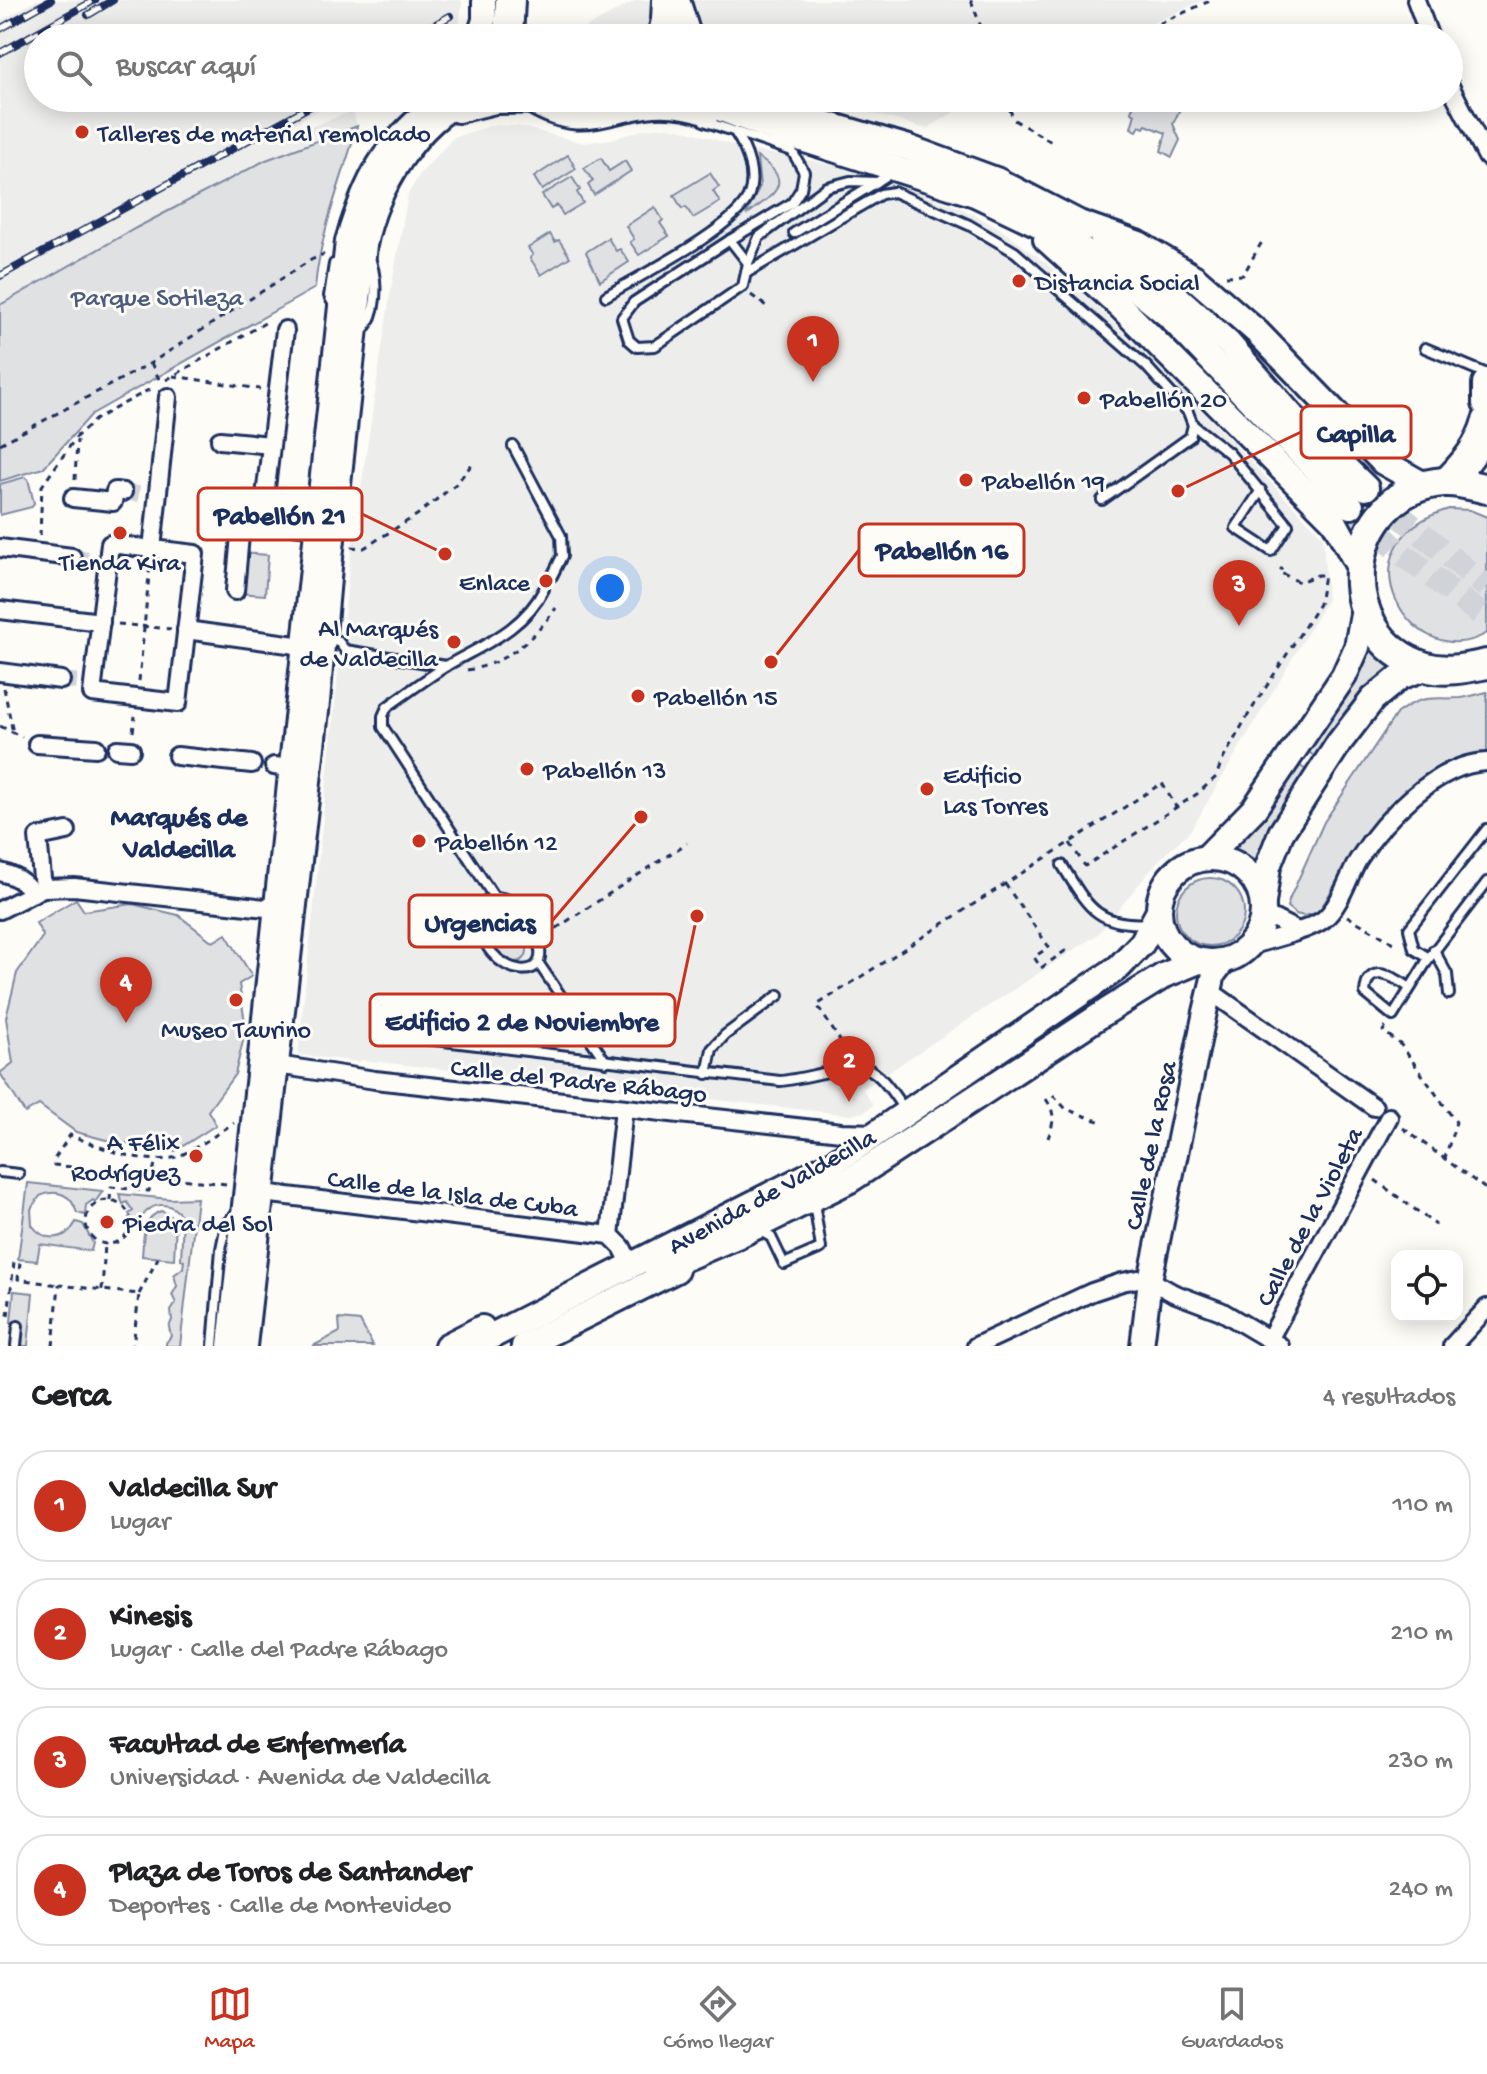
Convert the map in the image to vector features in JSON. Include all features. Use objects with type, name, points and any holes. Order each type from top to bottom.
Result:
[{"type":"highway","points":[[1487,384],[1487,403]]},
{"type":"highway","points":[[1487,421],[1481,442],[1473,455],[1436,483],[1391,505],[1377,520],[1365,543],[1360,569],[1360,596],[1370,625],[1406,658],[1427,667],[1450,669],[1487,664]]},
{"type":"highway","points":[[1436,483],[1487,489]]},
{"type":"main road","points":[[229,1343],[263,1193],[277,1065],[285,911],[282,767],[317,648],[317,528],[347,241],[376,168],[405,119],[422,112]]},
{"type":"main road","points":[[229,1343],[356,338],[365,245],[370,221],[384,186],[434,112]]},
{"type":"main road","points":[[704,112],[802,139]]},
{"type":"main road","points":[[730,112],[802,139],[975,194],[1065,237],[1168,315],[1278,427],[1358,497],[1228,343],[1156,278],[1079,223]]},
{"type":"main road","points":[[796,112],[996,180],[1079,223],[1139,244],[1195,278],[1257,332],[1383,462],[1436,483]]},
{"type":"main road","points":[[1035,224],[1049,243],[1119,305],[1334,521],[1360,569]]},
{"type":"main road","points":[[1206,858],[1254,809],[1344,676],[1357,647],[1364,609]]},
{"type":"main road","points":[[1263,908],[1257,886],[1246,871],[1235,863],[1206,858],[1191,861],[1172,876],[1160,897],[1156,918],[1173,946],[1199,961],[1225,960],[1248,946],[1257,934],[1263,908],[1268,866],[1281,833],[1339,743],[1373,699],[1400,677],[1427,667]]},
{"type":"main road","name":"Avenida de Valdecilla","points":[[472,1346],[833,1163],[1119,967],[1142,943],[1156,918]]},
{"type":"main road","name":"Calle de la Rosa","points":[[1142,1346],[1150,1280],[1207,1003],[1214,974],[1225,960]]},
{"type":"main road","name":"Avenida de Valdecilla","points":[[524,1346],[869,1169],[1165,975],[1199,961]]},
{"type":"main road","name":"Avenida de Valdecilla","points":[[500,1346],[667,1265],[746,1232]]},
{"type":"main road","points":[[447,1346],[627,1257],[663,1250]]},
{"type":"street","points":[[1416,0],[1425,24]]},
{"type":"street","points":[[1463,111],[1487,157]]},
{"type":"street","points":[[281,324],[262,521],[317,528]]},
{"type":"street","points":[[152,549],[151,496],[164,390]]},
{"type":"street","points":[[220,440],[271,445]]},
{"type":"street","points":[[73,498],[113,502],[115,491],[123,492]]},
{"type":"street","points":[[220,499],[263,504]]},
{"type":"street","points":[[235,591],[243,502]]},
{"type":"street","points":[[110,544],[152,549],[195,554],[178,703],[92,693],[88,683],[101,622],[102,560],[110,544]]},
{"type":"street","points":[[0,548],[72,557]]},
{"type":"street","points":[[0,610],[101,622]]},
{"type":"street","points":[[186,630],[317,648]]},
{"type":"street","points":[[0,672],[61,680]]},
{"type":"street","points":[[37,744],[96,748]]},
{"type":"street","points":[[177,756],[252,764]]},
{"type":"street","points":[[1248,946],[1325,919],[1373,841],[1405,805],[1428,784],[1460,767],[1487,762]]},
{"type":"street","points":[[38,891],[38,837],[67,831]]},
{"type":"street","points":[[0,872],[13,875],[38,891]]},
{"type":"street","points":[[0,910],[38,891],[74,887],[285,911]]},
{"type":"street","points":[[1263,908],[1296,930]]},
{"type":"street","points":[[1217,996],[1374,1107]]},
{"type":"street","name":"Calle del Padre Rábago","points":[[277,1065],[375,1080],[841,1132],[877,1133]]},
{"type":"street","points":[[610,1235],[624,1108]]},
{"type":"street","name":"Calle de la Violeta","points":[[1275,1342],[1389,1117]]},
{"type":"street","name":"Calle de la Isla de Cuba","points":[[263,1193],[610,1235],[627,1257]]},
{"type":"street","points":[[976,1346],[1092,1292],[1122,1282],[1150,1280],[1173,1293],[1221,1311],[1275,1342]]},
{"type":"street","points":[[1452,1346],[1487,1308]]},
{"type":"lane","points":[[664,114],[698,119],[792,151],[804,172],[801,189],[792,203],[634,302],[622,318],[629,340],[637,347],[655,346],[743,286],[759,237],[827,187],[850,181],[877,182]]},
{"type":"lane","points":[[606,296],[696,244],[739,212],[749,195],[751,182],[746,154],[734,132]]},
{"type":"lane","points":[[794,233],[898,168]]},
{"type":"lane","points":[[748,267],[881,194],[894,192],[969,225],[1015,252],[1146,366],[1188,412],[1193,425],[1229,453],[1261,490],[1288,525],[1271,551],[1236,528],[1261,490]]},
{"type":"lane","points":[[730,240],[748,267]]},
{"type":"lane","points":[[1425,348],[1487,374]]},
{"type":"lane","points":[[1102,500],[1176,449],[1190,437],[1193,425]]},
{"type":"lane","points":[[513,446],[561,536],[562,556],[552,576]]},
{"type":"lane","points":[[494,897],[383,727],[383,716],[387,707],[447,666],[516,625],[544,589]]},
{"type":"lane","points":[[317,648],[338,641],[345,650],[447,666]]},
{"type":"lane","points":[[317,648],[336,657],[345,650]]},
{"type":"lane","points":[[1449,994],[1447,974],[1432,954],[1414,949],[1409,929],[1487,829]]},
{"type":"lane","points":[[1062,865],[1083,898],[1108,920],[1132,924],[1156,918]]},
{"type":"lane","points":[[1410,988],[1383,974],[1372,976],[1367,981],[1365,993],[1393,1016],[1432,954],[1487,882]]},
{"type":"lane","points":[[507,898],[539,939],[542,959],[539,964],[514,969],[502,964],[485,946],[479,932],[478,911],[487,900],[507,898]]},
{"type":"lane","points":[[539,964],[606,1062]]},
{"type":"lane","points":[[707,1074],[712,1049],[725,1035],[779,995]]},
{"type":"lane","points":[[392,1035],[780,1081],[859,1066],[874,1072],[907,1113]]},
{"type":"lane","points":[[0,1172],[19,1174]]},
{"type":"lane","points":[[746,1232],[771,1237],[784,1264],[821,1248],[813,1199]]},
{"type":"lane","points":[[229,1343],[217,1303],[221,1249],[226,1224],[244,1207]]},
{"type":"lane","points":[[217,1303],[229,1343]]},
{"type":"lane","points":[[16,1346],[18,1326]]},
{"type":"path","points":[[971,0],[980,24]]},
{"type":"path","points":[[1158,24],[1212,0]]},
{"type":"path","points":[[396,112],[405,119]]},
{"type":"path","points":[[1011,112],[1014,120],[1052,142]]},
{"type":"path","points":[[1221,276],[1243,275],[1263,240]]},
{"type":"path","points":[[0,444],[151,363],[309,261],[328,253]]},
{"type":"path","points":[[39,554],[42,486],[77,436],[96,419],[164,390],[173,376],[281,324]]},
{"type":"path","points":[[151,363],[164,390]]},
{"type":"path","points":[[173,376],[267,390]]},
{"type":"path","points":[[42,493],[73,498],[77,436]]},
{"type":"path","points":[[347,547],[364,548],[417,515],[456,484],[473,463]]},
{"type":"path","points":[[137,698],[152,549]]},
{"type":"path","points":[[1282,568],[1279,572],[1299,582],[1330,572]]},
{"type":"path","points":[[1069,842],[1085,866],[1216,777],[1245,720],[1319,604],[1324,575]]},
{"type":"path","points":[[447,666],[468,670],[484,667],[511,655],[556,608]]},
{"type":"path","points":[[101,622],[186,630]]},
{"type":"path","points":[[6,699],[13,733]]},
{"type":"path","points":[[0,726],[37,744]]},
{"type":"path","points":[[850,1056],[817,1005],[1162,783],[1176,807]]},
{"type":"path","points":[[539,939],[687,843]]},
{"type":"path","points":[[1005,884],[1049,947],[1034,957],[1041,968],[1065,951],[1067,956]]},
{"type":"path","points":[[1342,913],[1404,949],[1414,949]]},
{"type":"path","points":[[1393,1016],[1383,1031],[1401,1045],[1456,1122],[1445,1158]]},
{"type":"path","points":[[1053,1095],[1066,1109],[1101,1122]]},
{"type":"path","points":[[1046,1099],[1054,1112],[1048,1138]]},
{"type":"path","points":[[231,1184],[54,1165],[55,1158],[70,1135],[128,1156],[156,1159],[181,1155],[237,1121]]},
{"type":"path","points":[[1407,1131],[1487,1190]]},
{"type":"path","points":[[110,1200],[111,1187],[149,1191],[156,1159]]},
{"type":"path","points":[[1360,1169],[1436,1225]]},
{"type":"path","points":[[110,1200],[123,1207],[129,1228],[120,1240],[105,1244],[88,1231],[87,1216],[95,1204],[110,1200]]},
{"type":"path","points":[[102,1290],[105,1244]]},
{"type":"path","points":[[133,1346],[139,1294],[158,1258]]},
{"type":"path","points":[[7,1318],[14,1262],[20,1263],[18,1279],[139,1294]]},
{"type":"path","points":[[53,1346],[59,1285]]},
{"type":"shaded area","points":[[37,0],[461,0],[462,3],[459,24],[24,24],[24,112],[315,112],[278,133],[280,138],[350,112],[353,112],[357,126],[266,160],[136,228],[0,305],[0,21]]},
{"type":"shaded area","points":[[637,0],[1204,0],[1150,24],[592,24]]},
{"type":"shaded area","points":[[868,112],[954,112],[927,129]]},
{"type":"shaded area","points":[[493,125],[518,126],[584,143],[668,127],[748,150],[801,158],[874,176],[961,208],[998,227],[1089,299],[1171,378],[1323,537],[1327,600],[1191,830],[1159,860],[1098,934],[863,1089],[873,1105],[866,1111],[851,1115],[298,1055],[350,560],[408,194],[420,174],[454,137]]},
{"type":"green space","points":[[1132,112],[1179,112],[1173,124],[1180,140],[1172,157],[1161,151],[1166,133],[1146,125],[1144,128],[1140,126],[1137,131],[1131,128],[1135,114]]},
{"type":"green space","name":"Parque Sotileza","points":[[357,126],[327,226],[315,288],[92,414],[43,468],[0,481],[0,305],[136,228],[266,160]]},
{"type":"green space","points":[[568,155],[576,169],[542,190],[534,177]]},
{"type":"green space","points":[[757,157],[776,174],[777,188],[746,215],[760,186]]},
{"type":"green space","points":[[601,158],[609,171],[625,161],[631,171],[594,195],[588,185],[593,181],[584,168]]},
{"type":"green space","points":[[710,173],[719,187],[713,191],[720,202],[693,218],[686,207],[682,209],[674,195]]},
{"type":"green space","points":[[572,177],[583,203],[563,215],[557,205],[551,209],[542,195]]},
{"type":"green space","points":[[655,207],[663,220],[660,223],[669,236],[639,255],[630,242],[634,239],[626,226]]},
{"type":"green space","points":[[550,234],[555,242],[559,240],[570,257],[541,275],[530,258],[533,255],[528,248]]},
{"type":"green space","points":[[608,238],[616,251],[620,249],[629,262],[600,281],[586,252]]},
{"type":"green space","points":[[25,477],[34,503],[32,507],[0,515],[0,484]]},
{"type":"green space","points":[[1449,509],[1470,510],[1487,517],[1487,633],[1459,642],[1433,637],[1411,623],[1396,601],[1390,575],[1395,549],[1414,526]]},
{"type":"green space","points":[[241,553],[268,555],[265,595],[238,593]]},
{"type":"green space","points":[[1371,644],[1395,666],[1360,695],[1316,757],[1305,750],[1357,675]]},
{"type":"green space","points":[[1487,692],[1487,753],[1458,758],[1432,771],[1408,789],[1367,836],[1319,912],[1304,916],[1287,907],[1324,822],[1397,713],[1422,700],[1461,698]]},
{"type":"green space","points":[[1297,764],[1308,771],[1258,865],[1233,850],[1260,820]]},
{"type":"green space","points":[[1210,878],[1234,888],[1244,912],[1234,936],[1210,946],[1186,936],[1176,912],[1186,888]]},
{"type":"green space","points":[[76,899],[84,911],[132,904],[178,915],[213,942],[226,934],[252,976],[239,984],[246,1029],[235,1074],[208,1111],[216,1125],[175,1151],[166,1137],[121,1144],[76,1132],[39,1105],[25,1113],[0,1073],[13,1063],[6,1018],[17,973],[43,936],[36,923]]},
{"type":"green space","points":[[497,908],[510,915],[523,932],[527,949],[524,959],[520,961],[513,962],[501,956],[488,936],[484,916]]},
{"type":"green space","points":[[28,1183],[103,1191],[95,1202],[93,1200],[86,1205],[85,1215],[77,1213],[72,1202],[58,1193],[40,1196],[31,1209],[32,1225],[49,1237],[67,1233],[76,1222],[83,1224],[93,1243],[91,1251],[40,1244],[37,1261],[18,1259]]},
{"type":"green space","points":[[119,1194],[197,1198],[180,1346],[166,1346],[166,1343],[171,1336],[171,1311],[176,1303],[172,1295],[177,1286],[174,1275],[183,1268],[184,1261],[181,1260],[183,1218],[172,1207],[160,1205],[148,1211],[139,1223],[134,1222],[129,1214],[133,1211],[127,1202],[123,1204]]},
{"type":"green space","points":[[161,1211],[176,1222],[174,1259],[142,1256],[147,1224]]},
{"type":"green space","points":[[14,1291],[33,1293],[28,1346],[21,1346],[23,1324],[11,1322]]},
{"type":"green space","points":[[339,1319],[360,1321],[373,1346],[313,1346],[340,1332]]},
{"type":"tunnel","points":[[1366,488],[1487,587]]},
{"type":"tunnel","points":[[123,492],[144,495]]},
{"type":"tunnel","points":[[1351,506],[1397,550],[1487,619]]},
{"type":"tunnel","points":[[72,557],[96,560]]},
{"type":"tunnel","points":[[61,680],[83,682]]},
{"type":"railway","points":[[0,29],[51,0]]},
{"type":"railway","points":[[52,24],[95,0]]},
{"type":"railway","points":[[88,15],[113,0]]},
{"type":"railway","points":[[436,24],[450,16]]},
{"type":"railway","points":[[0,53],[24,40]]},
{"type":"railway","points":[[0,276],[299,112]]},
{"type":"place","name":"Talleres de material remolcado","points":[[82,132]]},
{"type":"place","name":"Distancia Social","points":[[1019,281]]},
{"type":"place","name":"Valdecilla Sur","points":[[813,382]]},
{"type":"place","name":"Pabellón 20","points":[[1084,398]]},
{"type":"place","name":"Pabellón 19","points":[[966,480]]},
{"type":"place","name":"Capilla","points":[[1178,491]]},
{"type":"place","name":"Tienda Kira","points":[[120,533]]},
{"type":"place","name":"Pabellón 21","points":[[445,554]]},
{"type":"place","name":"Enlace","points":[[546,581]]},
{"type":"place","name":"Facultad de Enfermería","points":[[1239,626]]},
{"type":"place","name":"Al Marqués de Valdecilla","points":[[454,642]]},
{"type":"place","name":"Pabellón 16","points":[[771,662]]},
{"type":"place","name":"Pabellón 15","points":[[638,696]]},
{"type":"place","name":"Pabellón 13","points":[[527,769]]},
{"type":"place","name":"Edificio Las Torres","points":[[927,789]]},
{"type":"place","name":"Urgencias","points":[[641,817]]},
{"type":"place","name":"Pabellón 12","points":[[419,841]]},
{"type":"place","name":"Edificio 2 de Noviembre","points":[[697,916]]},
{"type":"place","name":"Museo Taurino","points":[[236,1000]]},
{"type":"place","name":"Plaza de Toros de Santander","points":[[126,1023]]},
{"type":"place","name":"Kinesis","points":[[849,1102]]},
{"type":"place","name":"A Félix Rodríguez","points":[[196,1156]]},
{"type":"place","name":"Piedra del Sol","points":[[107,1222]]},
{"type":"district","name":"Marqués de Valdecilla","points":[[179,831]]}]
